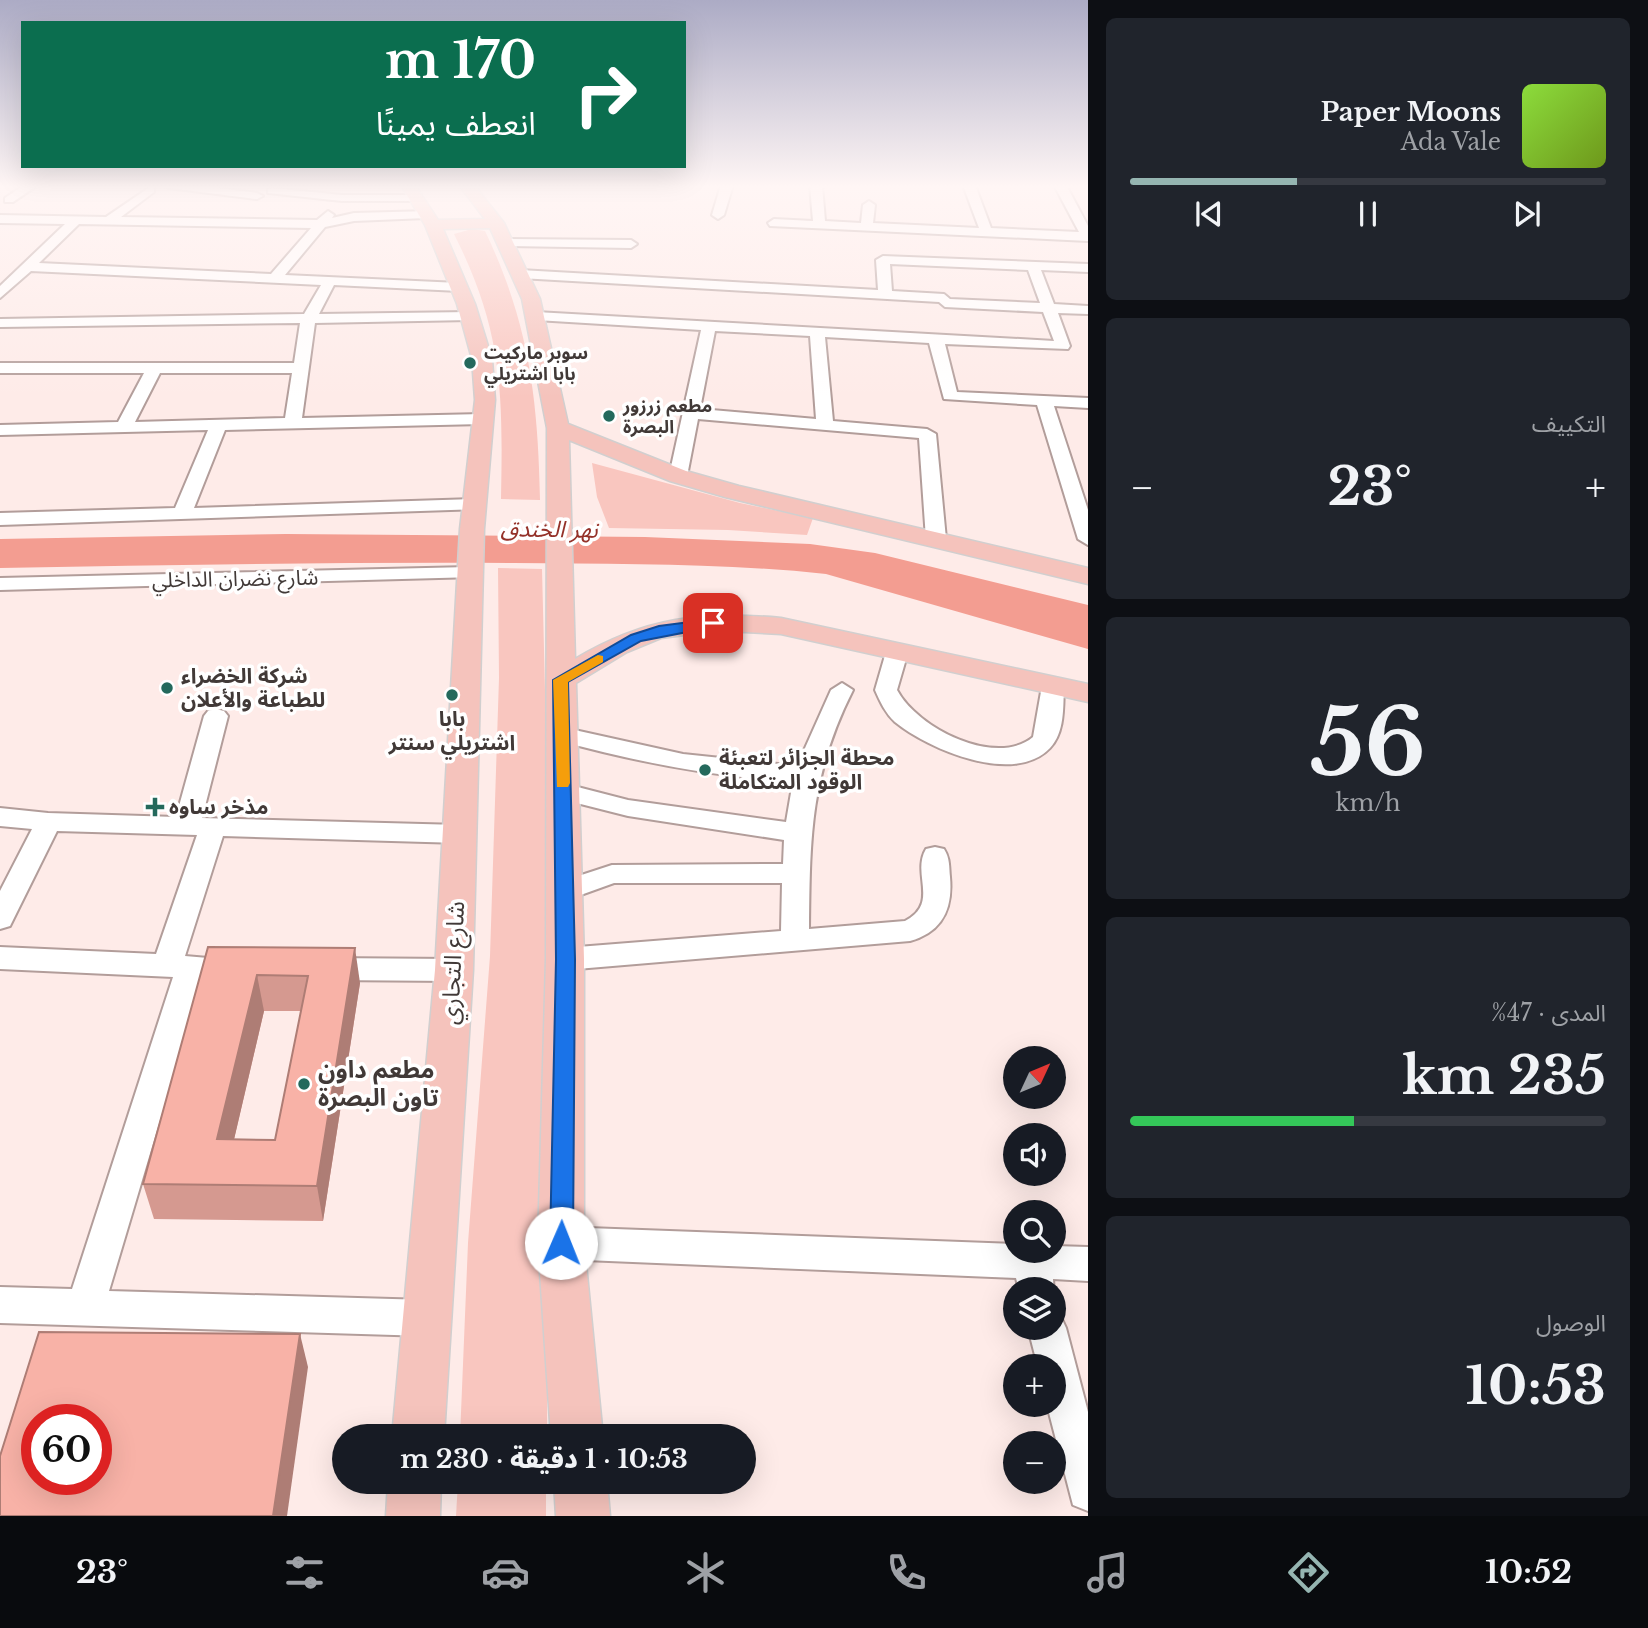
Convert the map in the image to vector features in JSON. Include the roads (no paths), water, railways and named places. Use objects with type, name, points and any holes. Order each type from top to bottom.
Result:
[{"type":"main road","points":[[445,256],[470,316],[482,359],[483,419],[473,517]]},
{"type":"main road","points":[[511,256],[536,316],[558,428],[565,959],[561,1243],[576,1424]]},
{"type":"main road","points":[[558,428],[678,475],[733,492],[1088,576]]},
{"type":"main road","name":"شارع التجاري","points":[[419,1424],[454,970],[473,517]]},
{"type":"main road","points":[[561,680],[636,638],[691,625],[736,622],[781,626],[1088,694]]},
{"type":"main road","points":[[413,1516],[414,1494]]},
{"type":"main road","points":[[581,1494],[583,1516]]},
{"type":"street","points":[[0,294],[42,256]]},
{"type":"street","points":[[275,278],[294,256]]},
{"type":"street","points":[[885,294],[883,260],[945,301],[1063,346],[1033,266]]},
{"type":"street","points":[[945,301],[1033,266],[1088,268]]},
{"type":"street","points":[[31,267],[459,287]]},
{"type":"street","points":[[520,274],[749,307],[817,332],[936,339]]},
{"type":"street","points":[[293,421],[308,320],[330,281]]},
{"type":"street","points":[[536,316],[709,326],[749,307],[885,294],[945,301],[1088,310]]},
{"type":"street","points":[[945,301],[936,339],[950,396],[1088,403]]},
{"type":"street","points":[[0,323],[470,316]]},
{"type":"street","points":[[678,475],[709,326]]},
{"type":"street","points":[[817,332],[825,426]]},
{"type":"street","points":[[0,368],[302,368]]},
{"type":"street","points":[[124,426],[154,369]]},
{"type":"street","points":[[1044,401],[1088,539]]},
{"type":"street","points":[[691,413],[927,434],[936,539]]},
{"type":"street","points":[[0,430],[293,421],[483,419]]},
{"type":"street","points":[[182,513],[219,423]]},
{"type":"street","points":[[0,519],[182,513],[473,517]]},
{"type":"street","name":"شارع نضران الداخلي","points":[[0,584],[469,573]]},
{"type":"street","points":[[897,652],[886,690],[904,717],[964,749],[991,757],[1013,759],[1029,753],[1041,743],[1048,730],[1053,686]]},
{"type":"street","points":[[795,940],[797,873],[806,774],[820,735],[842,690]]},
{"type":"street","points":[[85,1308],[179,967],[216,716]]},
{"type":"street","points":[[561,734],[644,756],[705,767],[806,774]]},
{"type":"street","points":[[562,791],[628,808],[800,833]]},
{"type":"street","points":[[0,817],[48,822],[460,834]]},
{"type":"street","points":[[0,919],[48,822]]},
{"type":"street","points":[[565,959],[910,931],[930,920],[937,907],[935,856]]},
{"type":"street","points":[[564,891],[595,878],[620,874],[797,873]]},
{"type":"street","points":[[0,958],[259,969]]},
{"type":"street","points":[[301,969],[454,970]]},
{"type":"street","points":[[561,1243],[1034,1276],[1088,1264]]},
{"type":"street","points":[[0,1305],[427,1318]]},
{"type":"street","points":[[1050,1340],[1088,1490]]},
{"type":"place","name":"سوبر ماركيت بابا اشتريلي","points":[[470,363]]},
{"type":"place","name":"مطعم زرزور البصرة","points":[[609,416]]},
{"type":"place","name":"شركة الخضراء للطباعة والأعلان","points":[[167,688]]},
{"type":"place","name":"بابا اشتريلي سنتر","points":[[452,695]]},
{"type":"place","name":"محطة الجزائر لتعبئة الوقود المتكاملة","points":[[705,770]]},
{"type":"place","name":"مذخر ساوه","points":[[155,807]]},
{"type":"place","name":"مطعم داون تاون البصرة","points":[[304,1084]]},
{"type":"water label","name":"نهر الخندق","points":[[549,529]]}]
